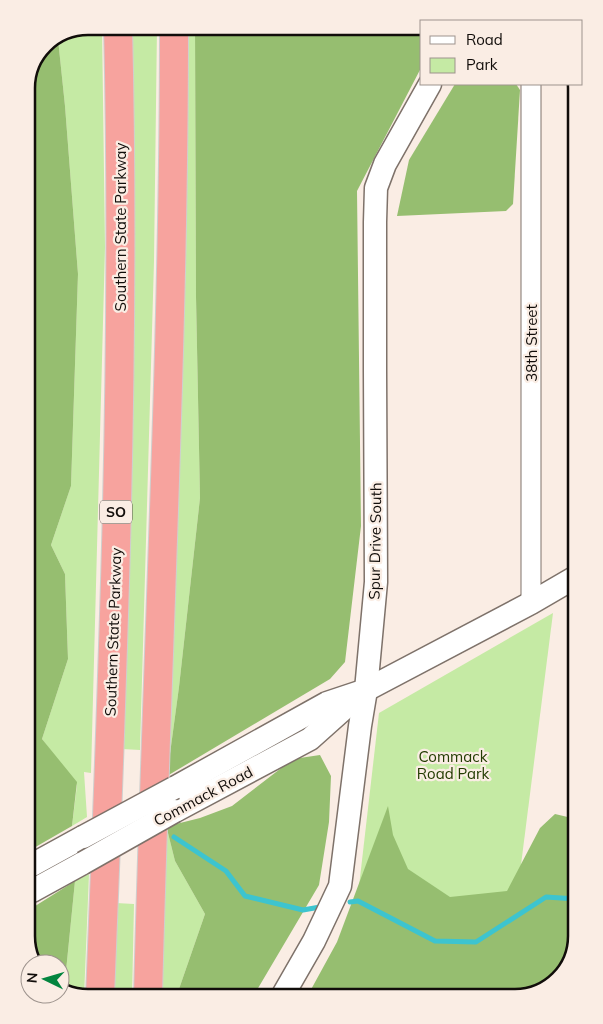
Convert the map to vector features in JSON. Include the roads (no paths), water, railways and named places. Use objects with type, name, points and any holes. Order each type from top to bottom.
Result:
[{"type":"highway","name":"Southern State Parkway","points":[[100,989],[120,374],[121,214],[118,35]]},
{"type":"highway","points":[[148,989],[170,322],[174,35]]},
{"type":"street","name":"Spur Drive South","points":[[286,989],[314,941],[340,886],[366,690],[376,582],[376,188],[384,164],[429,85]]},
{"type":"street","name":"38th Street","points":[[531,85],[531,603]]},
{"type":"street","name":"Commack Road","points":[[35,863],[327,703],[366,690],[568,581]]},
{"type":"street","name":"Commack Road","points":[[35,889],[175,811],[310,739],[366,690]]},
{"type":"waterway","points":[[174,837],[226,871],[245,896],[303,910],[320,907]]},
{"type":"waterway","points":[[350,902],[358,901],[435,941],[476,942],[546,897],[568,898]]},
{"type":"park label","name":"Commack Road Park","points":[[453,764]]}]
